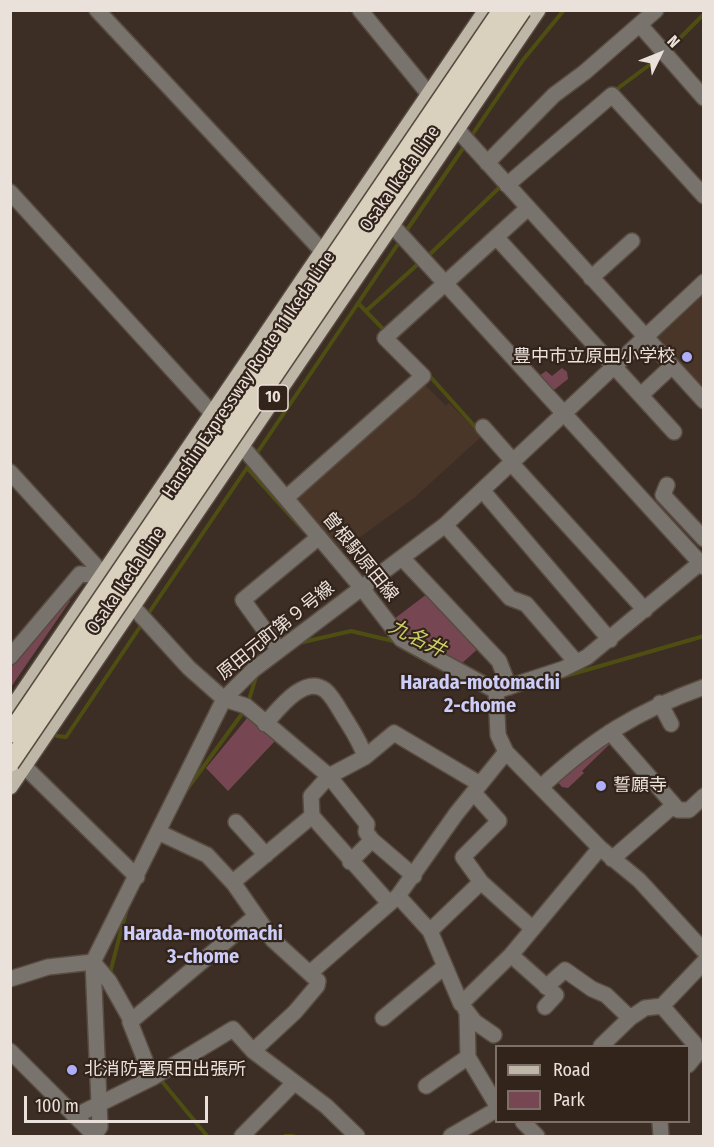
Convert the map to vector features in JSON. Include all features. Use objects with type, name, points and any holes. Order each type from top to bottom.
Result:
[{"type":"highway","name":"Hanshin Expressway Route 11 Ikeda Line","points":[[10,734],[502,10]]},
{"type":"highway","name":"Hanshin Expressway Route 11 Ikeda Line","points":[[17,765],[522,10]]},
{"type":"main road","name":"Osaka Ikeda Line","points":[[10,711],[486,10]]},
{"type":"main road","name":"Osaka Ikeda Line","points":[[10,787],[17,765],[134,609],[244,449],[400,234],[465,138],[538,10]]},
{"type":"street","points":[[97,10],[323,252]]},
{"type":"street","points":[[360,10],[487,163],[644,338],[704,400]]},
{"type":"street","points":[[487,163],[554,95],[585,72],[656,10]]},
{"type":"street","points":[[640,25],[704,98]]},
{"type":"street","points":[[507,185],[612,95],[704,196]]},
{"type":"street","name":"曽根駅原田線","points":[[10,192],[260,467],[286,498],[315,540],[401,639],[502,689]]},
{"type":"street","points":[[286,498],[423,376],[385,338],[528,208]]},
{"type":"street","points":[[400,234],[702,564],[610,640],[576,662],[502,689]]},
{"type":"street","points":[[496,237],[675,432]]},
{"type":"street","points":[[591,278],[632,241]]},
{"type":"street","name":"原田元町第９号線","points":[[94,1136],[100,1127],[93,962],[137,878],[224,699],[253,670],[357,590],[403,559],[445,525],[704,282]]},
{"type":"street","points":[[641,395],[672,366]]},
{"type":"street","points":[[483,427],[645,610]]},
{"type":"street","points":[[10,472],[189,668],[224,699],[246,706],[329,776],[367,824],[366,832],[372,840],[414,876]]},
{"type":"street","points":[[667,484],[663,495],[704,539]]},
{"type":"street","points":[[482,490],[610,640]]},
{"type":"street","points":[[445,525],[510,598],[526,604],[576,662]]},
{"type":"street","points":[[279,650],[243,600],[315,540]]},
{"type":"street","points":[[403,559],[499,661],[502,689],[498,735],[506,752],[600,848],[639,880],[704,951]]},
{"type":"street","points":[[10,657],[80,574],[103,576]]},
{"type":"street","points":[[265,724],[300,690],[312,686],[320,687],[336,704],[361,743],[365,757]]},
{"type":"street","points":[[540,787],[569,761],[610,732],[660,703],[704,687]]},
{"type":"street","points":[[660,703],[671,724]]},
{"type":"street","points":[[610,732],[678,810],[689,810],[704,796]]},
{"type":"street","points":[[495,1102],[468,1057],[464,1008],[430,931],[350,862],[312,816],[311,796],[329,776],[365,757],[394,733],[477,789],[499,821],[463,857],[481,882],[532,928]]},
{"type":"street","points":[[310,973],[394,900],[414,876],[456,814],[506,752]]},
{"type":"street","points":[[17,765],[137,878]]},
{"type":"street","points":[[612,859],[674,805]]},
{"type":"street","points":[[233,882],[312,816]]},
{"type":"street","points":[[236,822],[266,855]]},
{"type":"street","points":[[158,832],[207,855],[233,882],[285,953],[318,981],[318,986],[295,1012],[253,1051]]},
{"type":"street","points":[[350,862],[372,840]]},
{"type":"street","points":[[464,1008],[600,848]]},
{"type":"street","points":[[430,931],[481,882]]},
{"type":"street","points":[[131,1020],[256,916]]},
{"type":"street","points":[[511,955],[556,995],[545,1007]]},
{"type":"street","points":[[10,979],[48,967],[93,962],[110,981],[131,1020],[152,1078]]},
{"type":"street","points":[[603,1045],[630,1018],[645,1008],[662,1005],[704,962]]},
{"type":"street","points":[[383,1018],[444,967]]},
{"type":"street","points":[[546,987],[565,970],[570,971],[592,989],[606,995],[630,1018]]},
{"type":"street","points":[[662,1005],[700,1044],[697,1054],[690,1063]]},
{"type":"street","points":[[464,1008],[494,1035]]},
{"type":"street","points":[[75,1116],[152,1078],[233,1029],[253,1051],[326,1106],[357,1137]]},
{"type":"street","points":[[10,1051],[94,1136]]},
{"type":"street","points":[[426,1086],[468,1057]]},
{"type":"street","points":[[242,1137],[294,1083]]},
{"type":"street","points":[[452,1137],[495,1111]]},
{"type":"street","points":[[524,1123],[537,1137]]},
{"type":"shaded area","name":"豊中市立原田小学校","points":[[703,288],[703,394],[650,335]]},
{"type":"shaded area","points":[[425,385],[446,406],[449,403],[482,436],[414,498],[341,551],[298,501],[299,496]]},
{"type":"green space","points":[[562,368],[567,372],[568,379],[554,390],[539,376],[546,371],[552,376]]},
{"type":"green space","points":[[427,594],[480,647],[461,664],[415,640],[394,619]]},
{"type":"green space","points":[[67,598],[70,601],[11,687],[11,667]]},
{"type":"green space","points":[[248,717],[275,741],[228,791],[206,768]]},
{"type":"green space","points":[[609,738],[613,741],[582,771],[584,773],[568,788],[562,787],[555,779]]},
{"type":"waterway","points":[[470,138],[523,60],[564,10]]},
{"type":"waterway","points":[[668,50],[704,14]]},
{"type":"waterway","points":[[613,92],[660,57]]},
{"type":"waterway","points":[[404,234],[466,144]]},
{"type":"waterway","points":[[428,256],[501,186]]},
{"type":"waterway","points":[[255,456],[400,241]]},
{"type":"waterway","points":[[366,311],[418,264]]},
{"type":"waterway","points":[[358,303],[385,331]]},
{"type":"waterway","points":[[427,373],[478,430]]},
{"type":"waterway","points":[[146,617],[251,462]]},
{"type":"waterway","points":[[247,468],[304,531]]},
{"type":"waterway","points":[[57,736],[66,737],[142,624]]},
{"type":"waterway","name":"九名井","points":[[299,643],[351,631],[393,641]]},
{"type":"waterway","name":"九名井","points":[[387,632],[393,641]]},
{"type":"waterway","name":"九名井","points":[[555,679],[704,636]]},
{"type":"waterway","name":"九名井","points":[[399,646],[448,673]]},
{"type":"waterway","name":"九名井","points":[[248,703],[256,677]]},
{"type":"waterway","name":"九名井","points":[[185,792],[244,711]]},
{"type":"waterway","name":"九名井","points":[[110,973],[127,908]]},
{"type":"waterway","name":"九名井","points":[[160,1079],[207,1136]]},
{"type":"waterway","name":"九名井","points":[[285,1136],[293,1136]]},
{"type":"place","name":"豊中市立原田小学校","points":[[687,357]]},
{"type":"place","name":"誓願寺","points":[[601,786]]},
{"type":"place","name":"北消防署原田出張所","points":[[72,1070]]},
{"type":"district","name":"Harada-motomachi 2-chome","points":[[480,694]]},
{"type":"district","name":"Harada-motomachi 3-chome","points":[[203,946]]}]
